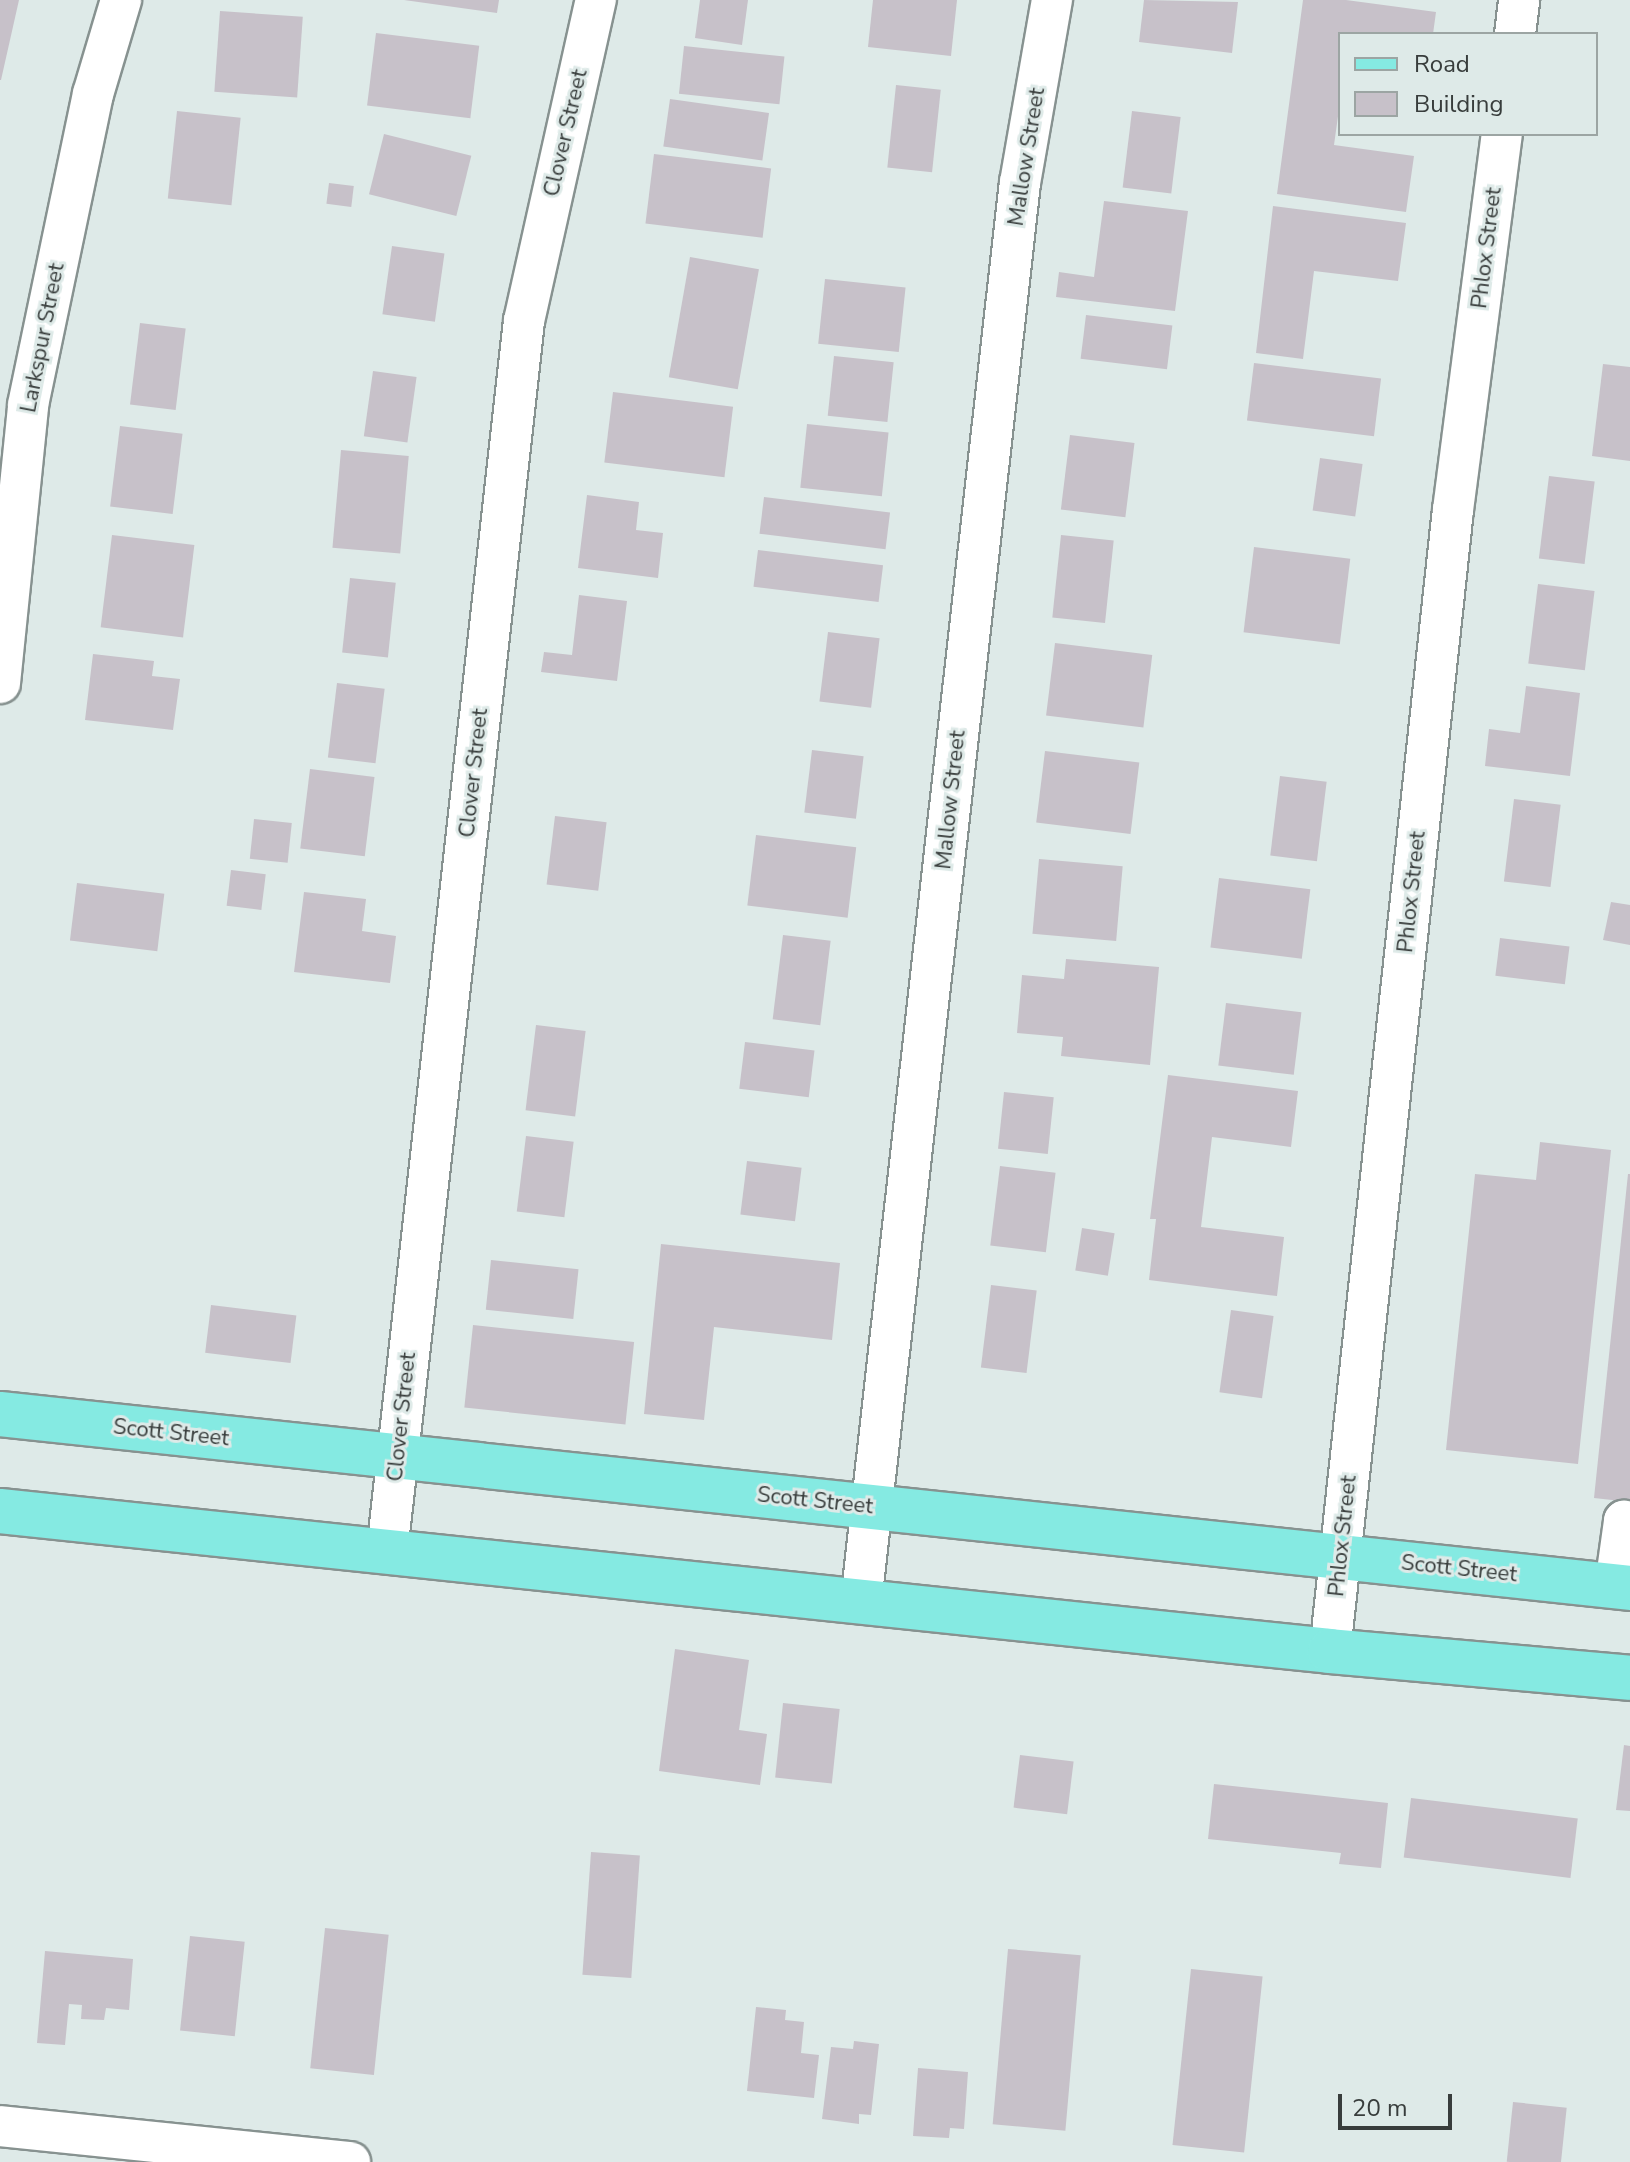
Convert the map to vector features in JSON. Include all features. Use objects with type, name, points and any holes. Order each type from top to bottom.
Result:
[{"type":"main road","name":"Scott Street","points":[[0,1414],[1623,1587]]},
{"type":"main road","points":[[0,1511],[1330,1651],[1630,1678]]},
{"type":"street","name":"Larkspur Street","points":[[0,683],[28,405],[93,94],[121,0]]},
{"type":"street","name":"Clover Street","points":[[387,1552],[524,321],[596,0]]},
{"type":"street","name":"Mallow Street","points":[[861,1602],[1020,183],[1052,0]]},
{"type":"street","points":[[1515,32],[1519,0]]},
{"type":"street","name":"Phlox Street","points":[[1330,1651],[1453,510],[1502,136]]},
{"type":"street","points":[[1623,1587],[1624,1521],[1630,1522]]},
{"type":"street","points":[[0,2126],[350,2162]]},
{"type":"building","points":[[0,0],[19,0],[1,80],[0,80]]},
{"type":"building","points":[[404,0],[499,0],[497,13]]},
{"type":"building","points":[[700,0],[748,0],[742,45],[695,38]]},
{"type":"building","points":[[873,0],[957,0],[951,56],[868,47]]},
{"type":"building","points":[[1144,0],[1238,2],[1232,53],[1139,42]]},
{"type":"building","points":[[1303,0],[1346,0],[1436,12],[1433,32],[1338,32],[1338,116],[1334,145],[1414,156],[1406,212],[1277,194]]},
{"type":"building","points":[[220,11],[303,17],[297,98],[214,92]]},
{"type":"building","points":[[376,33],[479,46],[470,118],[367,105]]},
{"type":"building","points":[[684,46],[784,57],[779,104],[679,94]]},
{"type":"building","points":[[896,85],[941,90],[932,172],[887,168]]},
{"type":"building","points":[[670,99],[769,113],[762,160],[663,147]]},
{"type":"building","points":[[177,111],[241,118],[231,205],[168,199]]},
{"type":"building","points":[[1132,111],[1181,117],[1171,193],[1123,187]]},
{"type":"building","points":[[384,134],[471,156],[456,216],[369,194]]},
{"type":"building","points":[[654,154],[771,168],[763,238],[645,223]]},
{"type":"building","points":[[329,183],[354,186],[351,207],[326,204]]},
{"type":"building","points":[[1104,201],[1188,211],[1175,311],[1056,297],[1059,272],[1094,277]]},
{"type":"building","points":[[1273,206],[1406,223],[1398,281],[1314,271],[1303,359],[1256,353]]},
{"type":"building","points":[[392,246],[444,253],[435,322],[382,314]]},
{"type":"building","points":[[690,257],[759,269],[738,389],[669,377]]},
{"type":"building","points":[[825,279],[906,287],[899,352],[818,344]]},
{"type":"building","points":[[1086,315],[1172,326],[1167,369],[1081,359]]},
{"type":"building","points":[[140,323],[186,329],[176,410],[130,404]]},
{"type":"building","points":[[834,356],[894,362],[887,422],[828,416]]},
{"type":"building","points":[[1254,363],[1381,379],[1374,436],[1247,421]]},
{"type":"building","points":[[1603,364],[1630,367],[1630,461],[1592,456]]},
{"type":"building","points":[[373,371],[417,377],[407,442],[364,436]]},
{"type":"building","points":[[613,392],[733,407],[724,477],[604,462]]},
{"type":"building","points":[[807,424],[889,433],[882,496],[800,488]]},
{"type":"building","points":[[120,426],[183,434],[173,514],[110,506]]},
{"type":"building","points":[[1070,435],[1135,443],[1125,517],[1061,509]]},
{"type":"building","points":[[341,450],[409,456],[400,554],[332,548]]},
{"type":"building","points":[[1320,458],[1363,464],[1355,516],[1313,510]]},
{"type":"building","points":[[1549,476],[1595,482],[1585,564],[1539,558]]},
{"type":"building","points":[[587,495],[639,502],[636,530],[663,533],[658,578],[578,568]]},
{"type":"building","points":[[764,497],[890,512],[886,549],[759,534]]},
{"type":"building","points":[[112,535],[194,545],[183,637],[101,627]]},
{"type":"building","points":[[1061,535],[1114,541],[1105,623],[1052,618]]},
{"type":"building","points":[[1254,547],[1350,559],[1340,644],[1244,632]]},
{"type":"building","points":[[758,550],[883,565],[879,602],[753,587]]},
{"type":"building","points":[[350,578],[396,583],[388,657],[342,653]]},
{"type":"building","points":[[1538,584],[1595,591],[1585,670],[1528,663]]},
{"type":"building","points":[[579,595],[627,601],[617,681],[541,672],[544,652],[572,655]]},
{"type":"building","points":[[828,632],[880,638],[871,708],[819,701]]},
{"type":"building","points":[[1055,643],[1152,655],[1143,727],[1046,715]]},
{"type":"building","points":[[93,654],[154,661],[152,676],[180,679],[173,730],[85,720]]},
{"type":"building","points":[[337,683],[385,689],[376,763],[328,757]]},
{"type":"building","points":[[1526,686],[1580,693],[1570,776],[1485,766],[1489,729],[1520,733]]},
{"type":"building","points":[[812,750],[864,756],[856,819],[804,813]]},
{"type":"building","points":[[1045,751],[1139,763],[1131,834],[1036,822]]},
{"type":"building","points":[[310,769],[375,777],[365,856],[300,848]]},
{"type":"building","points":[[1280,776],[1327,782],[1317,861],[1270,855]]},
{"type":"building","points":[[1514,799],[1561,805],[1551,887],[1504,881]]},
{"type":"building","points":[[555,816],[607,822],[598,891],[547,884]]},
{"type":"building","points":[[254,819],[292,823],[288,863],[250,859]]},
{"type":"building","points":[[756,835],[856,847],[848,918],[747,905]]},
{"type":"building","points":[[1039,859],[1123,866],[1116,941],[1032,934]]},
{"type":"building","points":[[231,870],[266,874],[261,910],[227,906]]},
{"type":"building","points":[[1219,878],[1310,889],[1302,959],[1210,947]]},
{"type":"building","points":[[77,883],[164,894],[157,951],[70,941]]},
{"type":"building","points":[[304,892],[366,899],[362,931],[396,936],[390,983],[294,972]]},
{"type":"building","points":[[1611,902],[1630,905],[1630,945],[1603,940]]},
{"type":"building","points":[[783,935],[831,941],[820,1025],[773,1019]]},
{"type":"building","points":[[1500,938],[1569,947],[1565,984],[1495,976]]},
{"type":"building","points":[[1066,959],[1159,967],[1150,1065],[1061,1056],[1063,1037],[1017,1033],[1022,975],[1064,979]]},
{"type":"building","points":[[1226,1003],[1301,1012],[1294,1075],[1218,1066]]},
{"type":"building","points":[[536,1025],[586,1031],[575,1116],[526,1110]]},
{"type":"building","points":[[745,1042],[814,1051],[809,1097],[739,1089]]},
{"type":"building","points":[[1168,1075],[1298,1091],[1291,1147],[1212,1137],[1201,1227],[1284,1237],[1277,1296],[1149,1280],[1156,1219],[1150,1219]]},
{"type":"building","points":[[1004,1092],[1054,1097],[1048,1154],[998,1149]]},
{"type":"building","points":[[526,1136],[574,1142],[564,1217],[517,1211]]},
{"type":"building","points":[[1540,1142],[1611,1150],[1578,1464],[1446,1450],[1475,1174],[1536,1180]]},
{"type":"building","points":[[747,1161],[802,1168],[795,1221],[740,1215]]},
{"type":"building","points":[[1000,1166],[1056,1173],[1046,1252],[990,1245]]},
{"type":"building","points":[[1630,1174],[1630,1502],[1594,1498]]},
{"type":"building","points":[[1082,1228],[1115,1233],[1108,1276],[1075,1270]]},
{"type":"building","points":[[661,1244],[840,1263],[832,1340],[714,1327],[704,1420],[644,1414]]},
{"type":"building","points":[[491,1260],[579,1269],[573,1319],[486,1310]]},
{"type":"building","points":[[991,1285],[1037,1291],[1027,1373],[981,1367]]},
{"type":"building","points":[[211,1305],[296,1315],[291,1363],[205,1353]]},
{"type":"building","points":[[1231,1310],[1274,1316],[1262,1398],[1219,1392]]},
{"type":"building","points":[[473,1325],[634,1342],[625,1424],[464,1408]]},
{"type":"building","points":[[675,1649],[749,1660],[739,1730],[767,1734],[760,1785],[659,1771]]},
{"type":"building","points":[[783,1703],[840,1709],[832,1784],[775,1778]]},
{"type":"building","points":[[1624,1745],[1630,1746],[1630,1811],[1616,1810]]},
{"type":"building","points":[[1020,1755],[1074,1762],[1067,1814],[1014,1808]]},
{"type":"building","points":[[1214,1784],[1388,1803],[1381,1868],[1339,1864],[1341,1853],[1208,1839]]},
{"type":"building","points":[[1411,1798],[1578,1818],[1570,1878],[1404,1858]]},
{"type":"building","points":[[591,1852],[640,1855],[631,1978],[582,1975]]},
{"type":"building","points":[[325,1928],[389,1935],[374,2075],[310,2068]]},
{"type":"building","points":[[190,1936],[245,1942],[235,2036],[180,2030]]},
{"type":"building","points":[[1008,1949],[1081,1955],[1065,2131],[993,2124]]},
{"type":"building","points":[[45,1951],[133,1959],[129,2010],[106,2008],[104,2020],[81,2019],[82,2005],[69,2004],[65,2045],[37,2043]]},
{"type":"building","points":[[1191,1969],[1263,1977],[1244,2153],[1172,2145]]},
{"type":"building","points":[[756,2007],[786,2010],[785,2020],[804,2022],[801,2053],[819,2055],[814,2098],[747,2091]]},
{"type":"building","points":[[854,2041],[879,2044],[871,2115],[859,2114],[859,2124],[822,2119],[831,2047],[853,2049]]},
{"type":"building","points":[[918,2068],[968,2072],[964,2129],[950,2128],[949,2138],[913,2136]]},
{"type":"building","points":[[1513,2102],[1567,2108],[1561,2162],[1507,2162]]}]
